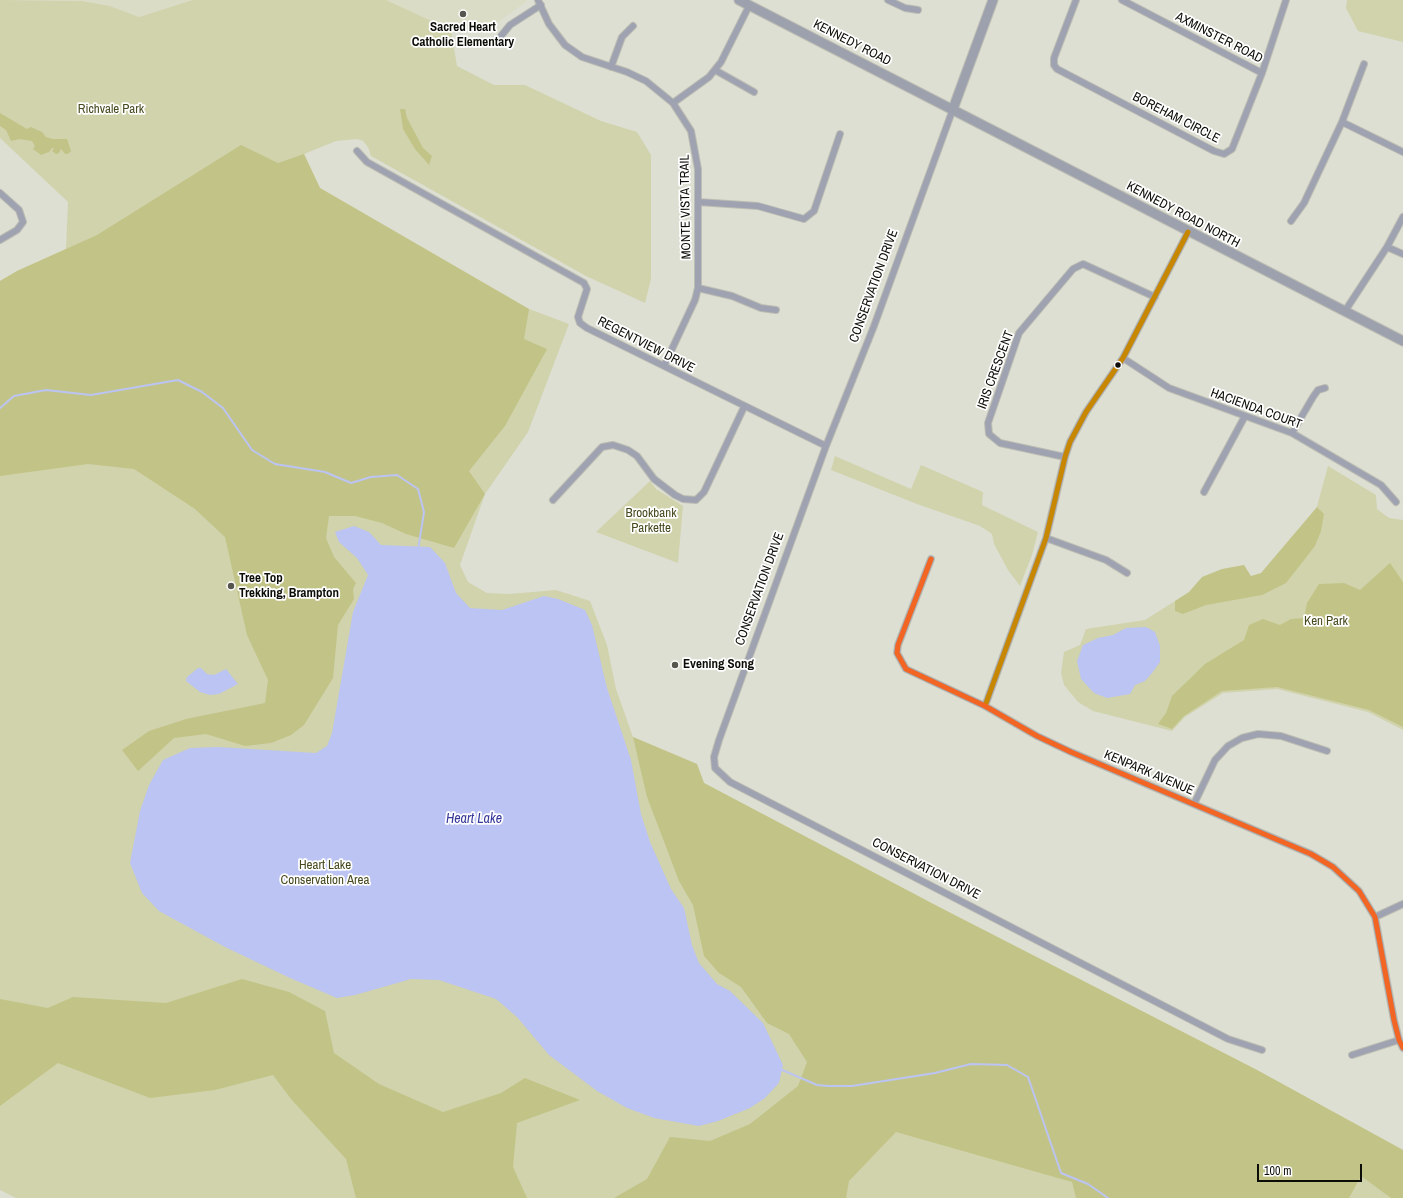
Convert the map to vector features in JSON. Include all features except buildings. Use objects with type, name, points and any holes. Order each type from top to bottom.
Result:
[{"type":"main road","name":"KENNEDY ROAD","points":[[739,0],[953,109]]},
{"type":"main road","name":"CONSERVATION DRIVE","points":[[953,109],[993,0]]},
{"type":"main road","name":"KENNEDY ROAD NORTH","points":[[953,109],[1188,232],[1403,341]]},
{"type":"street","points":[[888,0],[905,8],[918,10]]},
{"type":"street","name":"BOREHAM CIRCLE","points":[[1076,0],[1054,58],[1054,65],[1057,70],[1214,151],[1224,154],[1232,149],[1262,73],[1286,0]]},
{"type":"street","name":"AXMINSTER ROAD","points":[[1122,0],[1130,2],[1262,73]]},
{"type":"street","points":[[500,36],[510,25],[540,3]]},
{"type":"street","name":"MONTE VISTA TRAIL","points":[[540,3],[549,24],[565,45],[582,57],[646,81],[673,103],[688,124],[694,143],[698,169],[698,288],[695,300],[664,366]]},
{"type":"street","points":[[673,103],[700,84],[715,70],[721,62],[750,6]]},
{"type":"street","points":[[611,67],[622,37],[633,26]]},
{"type":"street","points":[[1291,220],[1304,203],[1342,122],[1364,64]]},
{"type":"street","points":[[715,70],[754,92]]},
{"type":"street","name":"CONSERVATION DRIVE","points":[[953,109],[874,326],[826,446],[719,740],[714,758],[715,768],[730,782],[1228,1039],[1262,1050]]},
{"type":"street","points":[[1342,122],[1403,152]]},
{"type":"street","points":[[698,202],[758,206],[804,219],[814,211],[840,134]]},
{"type":"street","name":"REGENTVIEW DRIVE","points":[[357,151],[367,162],[584,283],[587,289],[578,317],[580,323],[744,407],[826,446]]},
{"type":"street","points":[[0,193],[19,210],[23,222],[17,230],[0,240]]},
{"type":"street","points":[[1345,311],[1387,247],[1403,218]]},
{"type":"street","points":[[986,706],[1046,538],[1065,457],[1070,442],[1086,412],[1123,358],[1188,232]]},
{"type":"street","points":[[1387,247],[1403,254]]},
{"type":"street","name":"IRIS CRESCENT","points":[[1065,457],[1000,443],[989,434],[988,422],[1019,333],[1073,269],[1083,264],[1155,297]]},
{"type":"street","points":[[698,288],[732,296],[761,308],[776,310]]},
{"type":"street","name":"HACIENDA COURT","points":[[1123,358],[1169,388],[1292,432],[1381,485],[1396,502]]},
{"type":"street","points":[[1292,432],[1318,390],[1325,388]]},
{"type":"street","points":[[553,500],[602,447],[613,445],[628,450],[637,456],[654,479],[675,495],[683,499],[696,500],[704,492],[744,407]]},
{"type":"street","points":[[1204,492],[1245,416]]},
{"type":"street","points":[[1046,538],[1106,560],[1127,573]]},
{"type":"street","name":"KENPARK AVENUE","points":[[931,559],[898,645],[897,653],[906,669],[986,706],[1038,736],[1071,752],[1310,854],[1333,867],[1359,891],[1375,917],[1399,1040],[1403,1048]]},
{"type":"street","points":[[1194,804],[1215,760],[1228,746],[1242,738],[1258,734],[1281,736],[1327,751]]},
{"type":"street","points":[[1375,917],[1403,904]]},
{"type":"street","points":[[1352,1055],[1399,1040]]},
{"type":"shaded area","points":[[0,0],[193,0],[139,17],[110,6],[82,1]]},
{"type":"shaded area","name":"Sacred Heart Catholic Elementary","points":[[386,0],[527,1],[490,28],[451,30]]},
{"type":"green space","name":"Heart Lake Conservation Area","points":[[0,0],[82,1],[110,6],[139,17],[193,0],[386,0],[451,30],[457,66],[494,85],[525,85],[601,121],[637,132],[651,155],[651,279],[645,303],[586,276],[371,156],[368,147],[363,141],[357,139],[336,141],[304,154],[320,188],[529,309],[569,324],[528,432],[485,494],[460,565],[468,582],[487,593],[509,594],[556,590],[590,601],[607,645],[616,689],[633,737],[697,764],[704,783],[939,907],[1257,1070],[1403,1150],[1403,1198],[16,1198],[0,1190],[0,281],[17,271],[66,249],[68,202],[0,138]]},
{"type":"green space","points":[[1347,0],[1403,0],[1403,42],[1358,31],[1346,8]]},
{"type":"green space","points":[[400,109],[405,109],[407,118],[423,148],[432,156],[429,165],[415,149],[403,129]]},
{"type":"green space","points":[[0,113],[27,129],[31,127],[42,132],[46,137],[53,139],[67,139],[71,151],[68,154],[65,154],[61,149],[59,153],[56,154],[52,151],[54,148],[52,148],[49,152],[41,155],[33,149],[35,146],[32,141],[20,139],[11,141],[6,130],[0,126]]},
{"type":"green space","points":[[241,145],[278,163],[304,154],[320,188],[529,309],[524,339],[547,349],[505,426],[469,471],[485,494],[454,548],[406,534],[382,523],[355,516],[329,516],[326,538],[334,557],[356,583],[353,589],[354,599],[338,625],[333,678],[304,725],[291,735],[271,743],[245,746],[206,734],[174,738],[138,771],[122,750],[149,731],[186,719],[265,703],[268,680],[247,635],[225,537],[195,509],[134,469],[88,464],[0,476],[0,281],[17,271],[97,235]]},
{"type":"green space","points":[[835,456],[911,489],[921,465],[983,492],[982,505],[1038,532],[1032,555],[1020,586],[1008,570],[994,544],[992,534],[980,526],[917,504],[831,470]]},
{"type":"green space","name":"Ken Park","points":[[1328,466],[1376,495],[1377,509],[1389,518],[1403,520],[1403,730],[1368,712],[1277,689],[1223,693],[1185,717],[1172,731],[1093,711],[1078,702],[1064,685],[1061,673],[1064,652],[1080,645],[1086,629],[1145,620],[1183,596],[1266,575],[1313,521]]},
{"type":"green space","name":"Brookbank Parkette","points":[[650,481],[656,489],[683,506],[678,563],[596,532]]},
{"type":"green space","points":[[1317,507],[1324,514],[1321,531],[1315,546],[1286,583],[1262,595],[1206,605],[1183,614],[1175,611],[1175,601],[1189,592],[1202,577],[1222,569],[1244,565],[1251,576],[1261,573]]},
{"type":"green space","points":[[1390,563],[1403,582],[1403,727],[1369,710],[1277,687],[1222,691],[1184,716],[1172,729],[1158,724],[1166,713],[1172,696],[1205,664],[1244,640],[1249,625],[1263,619],[1280,625],[1291,619],[1304,618],[1307,603],[1319,584],[1344,583],[1360,590]]},
{"type":"green space","points":[[633,737],[697,764],[704,783],[939,907],[1257,1070],[1403,1150],[1403,1198],[1391,1198],[1361,1176],[1349,1198],[1076,1198],[1072,1182],[896,1132],[849,1181],[846,1198],[614,1198],[647,1179],[670,1137],[710,1141],[750,1124],[798,1086],[807,1062],[789,1034],[767,1023],[741,987],[719,973],[704,956],[693,905],[679,881],[647,797]]},
{"type":"green space","points":[[242,979],[289,992],[325,1011],[334,1053],[379,1084],[443,1112],[501,1093],[525,1078],[580,1100],[517,1123],[513,1167],[527,1198],[356,1198],[346,1159],[291,1099],[273,1075],[215,1090],[150,1098],[58,1063],[0,1106],[0,999],[48,1008],[73,997],[166,1003]]},
{"type":"water","name":"Heart Lake","points":[[354,526],[369,532],[381,545],[430,547],[445,563],[456,593],[470,608],[502,610],[544,596],[558,599],[585,610],[592,625],[607,688],[631,760],[641,814],[650,842],[671,889],[684,908],[692,945],[699,963],[717,984],[730,991],[763,1023],[783,1065],[779,1083],[765,1098],[750,1108],[718,1121],[699,1126],[654,1118],[627,1108],[597,1091],[549,1055],[517,1017],[496,999],[439,980],[411,979],[355,995],[337,998],[290,978],[225,947],[159,911],[142,893],[130,863],[140,811],[149,785],[163,760],[190,748],[218,747],[316,753],[327,746],[332,733],[353,612],[368,575],[357,558],[339,542],[335,532]]},
{"type":"water","points":[[1146,627],[1155,632],[1160,646],[1160,662],[1152,673],[1145,681],[1135,685],[1130,694],[1107,698],[1094,693],[1081,679],[1077,661],[1083,645],[1098,638],[1113,635],[1126,628]]},
{"type":"water","points":[[198,668],[201,668],[207,674],[214,675],[226,669],[238,684],[219,694],[210,695],[200,692],[186,681],[187,677]]},
{"type":"waterway","points":[[0,408],[14,396],[46,390],[91,395],[178,380],[202,392],[223,408],[252,450],[275,464],[325,472],[351,483],[371,477],[397,475],[418,489],[424,512],[418,550]]},
{"type":"waterway","points":[[780,1069],[817,1085],[852,1086],[935,1073],[971,1064],[1007,1065],[1028,1077],[1061,1173],[1088,1184],[1108,1198]]},
{"type":"transit line","points":[[985,706],[1046,538],[1065,457],[1070,442],[1086,412],[1123,358],[1188,232]]},
{"type":"transit line","points":[[931,559],[898,645],[897,653],[906,669],[985,706],[1037,736],[1071,752],[1311,854],[1333,867],[1359,891],[1375,917],[1394,1020],[1399,1040],[1403,1048]]},
{"type":"place","name":"Sacred Heart Catholic Elementary","points":[[463,14]]},
{"type":"place","name":"Tree Top Trekking, Brampton","points":[[231,586]]},
{"type":"place","name":"Evening Song","points":[[675,665]]},
{"type":"park label","name":"Richvale Park","points":[[111,110]]}]
